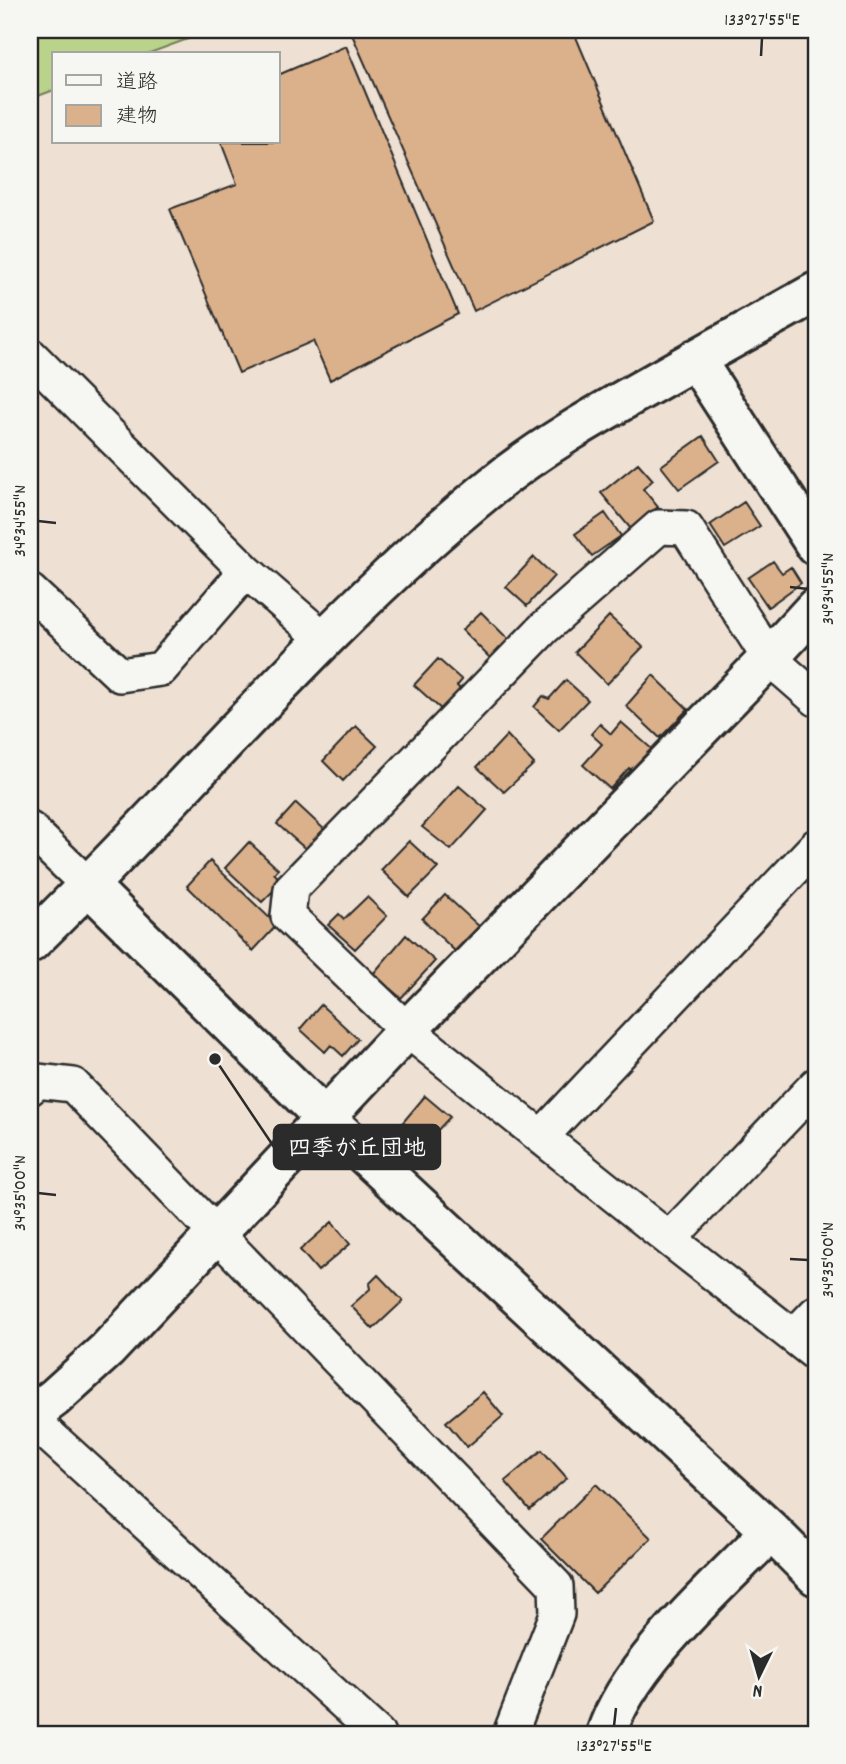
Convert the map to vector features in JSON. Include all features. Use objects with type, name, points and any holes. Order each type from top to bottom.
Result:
[{"type":"street","points":[[30,943],[89,886],[323,638],[415,551],[493,485],[577,426],[816,292]]},
{"type":"street","points":[[31,357],[246,570],[323,638]]},
{"type":"street","points":[[695,359],[816,546]]},
{"type":"street","points":[[809,1334],[669,1240],[407,1030],[288,916],[291,889],[534,638],[659,527],[686,528],[769,658],[816,699]]},
{"type":"street","points":[[30,591],[120,675],[161,669],[246,570]]},
{"type":"street","points":[[378,1734],[30,1417],[107,1350],[407,1030],[816,607]]},
{"type":"street","points":[[30,830],[324,1117],[771,1531],[816,1576]]},
{"type":"street","points":[[541,1137],[816,846]]},
{"type":"street","points":[[30,1088],[37,1081],[73,1085],[556,1586],[557,1614],[510,1734]]},
{"type":"street","points":[[669,1240],[816,1085]]},
{"type":"street","points":[[606,1734],[625,1696],[655,1650],[771,1531]]},
{"type":"green space","points":[[30,30],[212,30],[152,52],[52,52],[52,91],[30,99]]},
{"type":"building","points":[[350,30],[573,30],[654,221],[474,311]]},
{"type":"building","points":[[346,46],[458,314],[330,380],[313,341],[239,373],[170,209],[237,184],[222,144],[280,144],[280,74]]},
{"type":"building","points":[[703,436],[719,461],[679,489],[661,466]]},
{"type":"building","points":[[638,463],[653,480],[643,489],[658,507],[631,529],[601,493]]},
{"type":"building","points":[[744,502],[760,526],[725,548],[710,525]]},
{"type":"building","points":[[605,513],[621,536],[592,556],[575,534]]},
{"type":"building","points":[[534,557],[554,576],[527,606],[506,587]]},
{"type":"building","points":[[773,561],[782,573],[791,567],[801,583],[768,607],[748,578]]},
{"type":"building","points":[[481,612],[510,641],[492,660],[462,630]]},
{"type":"building","points":[[609,616],[643,647],[607,684],[575,652]]},
{"type":"building","points":[[438,659],[462,680],[457,686],[462,691],[443,711],[414,685]]},
{"type":"building","points":[[653,675],[688,709],[660,738],[626,706]]},
{"type":"building","points":[[566,680],[588,700],[559,730],[534,707],[543,696],[549,699]]},
{"type":"building","points":[[621,722],[653,750],[634,771],[629,768],[610,789],[583,765],[602,744],[591,734],[600,724],[611,734]]},
{"type":"building","points":[[356,726],[377,746],[343,781],[323,761]]},
{"type":"building","points":[[507,735],[534,764],[504,792],[477,767]]},
{"type":"building","points":[[459,786],[487,810],[451,850],[422,827]]},
{"type":"building","points":[[296,803],[326,831],[308,851],[277,824]]},
{"type":"building","points":[[409,841],[438,868],[409,897],[381,870]]},
{"type":"building","points":[[249,842],[278,869],[274,873],[282,882],[262,902],[225,868]]},
{"type":"building","points":[[210,861],[277,925],[253,951],[187,886]]},
{"type":"building","points":[[445,895],[481,928],[457,953],[422,919]]},
{"type":"building","points":[[367,897],[387,916],[355,949],[328,925],[339,914],[344,919]]},
{"type":"building","points":[[406,935],[435,961],[401,998],[373,974]]},
{"type":"building","points":[[321,1005],[358,1039],[343,1056],[331,1045],[325,1052],[300,1029]]},
{"type":"building","points":[[425,1096],[450,1117],[421,1148],[399,1127]]},
{"type":"building","points":[[332,1222],[350,1244],[318,1271],[300,1250]]},
{"type":"building","points":[[378,1275],[403,1301],[373,1329],[351,1306],[370,1289],[369,1284]]},
{"type":"building","points":[[483,1392],[503,1416],[467,1447],[446,1422]]},
{"type":"building","points":[[542,1450],[567,1478],[530,1510],[505,1481]]},
{"type":"building","points":[[596,1484],[651,1538],[595,1593],[541,1539]]},
{"type":"place","name":"四季が丘団地","points":[[215,1059]]}]
